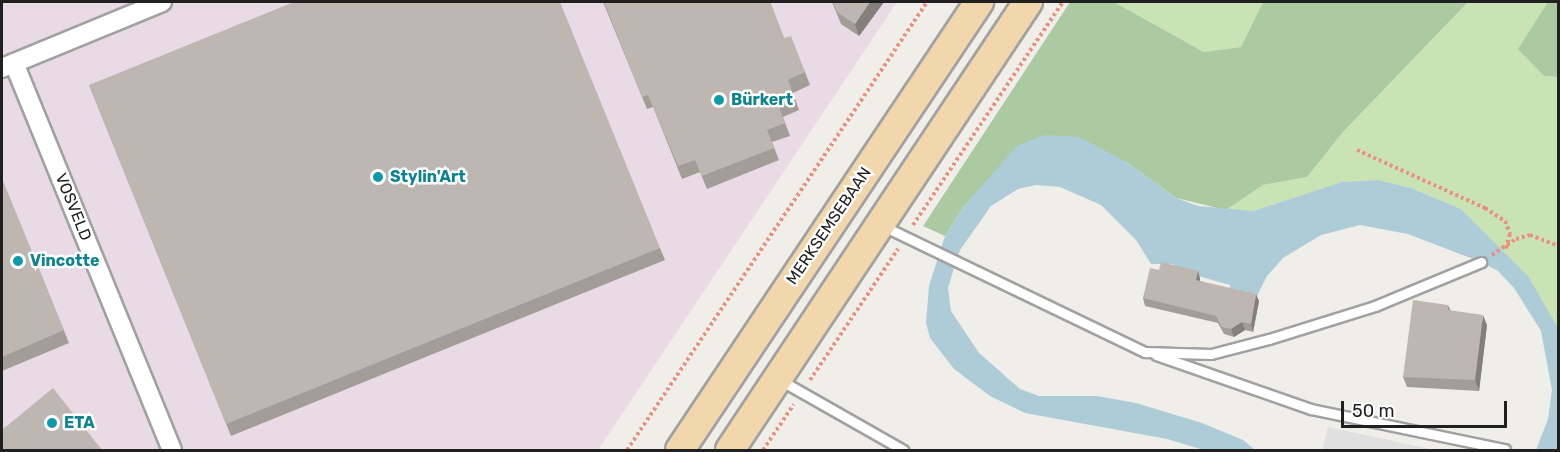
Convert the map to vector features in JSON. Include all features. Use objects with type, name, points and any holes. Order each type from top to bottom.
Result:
[{"type":"main road","name":"MERKSEMSEBAAN","points":[[680,450],[979,2]]},
{"type":"main road","points":[[730,450],[789,386],[892,232],[1028,2]]},
{"type":"street","points":[[8,66],[162,2]]},
{"type":"street","name":"VOSVELD","points":[[8,66],[172,450]]},
{"type":"lane","points":[[892,232],[1145,352],[1311,409],[1505,449]]},
{"type":"lane","points":[[1145,352],[1211,354],[1269,339],[1376,306],[1481,262]]},
{"type":"lane","points":[[789,386],[903,450]]},
{"type":"path","points":[[627,450],[927,2]]},
{"type":"path","points":[[763,450],[789,386],[892,232],[1063,2]]},
{"type":"path","points":[[1357,150],[1485,208],[1505,221],[1510,234],[1506,248],[1530,235],[1558,246]]},
{"type":"shaded area","points":[[2,2],[897,2],[598,450],[2,450]]},
{"type":"shaded area","points":[[1328,427],[1435,450],[1322,450]]},
{"type":"green space","points":[[1070,2],[1114,2],[1204,52],[1241,47],[1263,2],[1468,2],[1343,132],[1307,177],[1263,185],[1226,210],[1176,198],[1125,161],[981,189],[965,205],[945,236],[923,226]]},
{"type":"green space","points":[[1114,2],[1263,2],[1241,47],[1204,52]]},
{"type":"green space","points":[[1468,2],[1548,2],[1519,49],[1544,76],[1558,77],[1558,328],[1511,259],[1490,243],[1461,209],[1411,188],[1378,180],[1343,182],[1253,211],[1226,210],[1263,185],[1307,177],[1343,132]]},
{"type":"green space","points":[[1548,2],[1558,2],[1558,77],[1544,76],[1518,49]]},
{"type":"water","points":[[1045,135],[1079,137],[1125,161],[1176,198],[1198,206],[1253,211],[1342,182],[1378,180],[1411,188],[1461,209],[1528,276],[1558,328],[1557,450],[1536,450],[1548,419],[1552,390],[1541,331],[1514,288],[1498,271],[1481,262],[1408,234],[1360,225],[1321,235],[1283,258],[1267,276],[1256,298],[1230,291],[1230,285],[1180,271],[1173,264],[1151,264],[1136,240],[1101,205],[1060,187],[1036,185],[1018,189],[991,206],[960,250],[948,288],[951,311],[979,353],[1020,389],[1039,396],[1097,396],[1136,403],[1202,423],[1243,440],[1255,450],[1204,450],[1167,439],[1025,413],[990,396],[954,369],[930,338],[926,323],[929,286],[945,236],[965,205],[1017,146]]},
{"type":"building","name":"Stylin'Art","points":[[294,2],[560,2],[660,248],[226,424],[89,85]]},
{"type":"building","name":"Bürkert","points":[[604,2],[770,2],[784,38],[791,36],[805,72],[788,80],[794,97],[778,105],[785,123],[767,130],[774,148],[702,176],[695,160],[678,166],[648,95],[642,97]]},
{"type":"building","points":[[833,2],[870,2],[855,24],[837,12]]},
{"type":"building","name":"Vincotte","points":[[2,179],[64,330],[2,357]]},
{"type":"building","points":[[1161,262],[1198,271],[1196,280],[1256,294],[1251,324],[1242,322],[1231,329],[1222,327],[1216,316],[1143,298],[1150,268],[1159,270]]},
{"type":"building","points":[[1413,300],[1448,305],[1448,310],[1483,315],[1475,380],[1403,377]]},
{"type":"building","name":"ETA","points":[[53,388],[102,450],[2,450],[2,430]]},
{"type":"place","name":"Bürkert","points":[[719,100]]},
{"type":"place","name":"Stylin'Art","points":[[378,177]]},
{"type":"place","name":"Vincotte","points":[[18,261]]},
{"type":"place","name":"ETA","points":[[52,423]]}]
